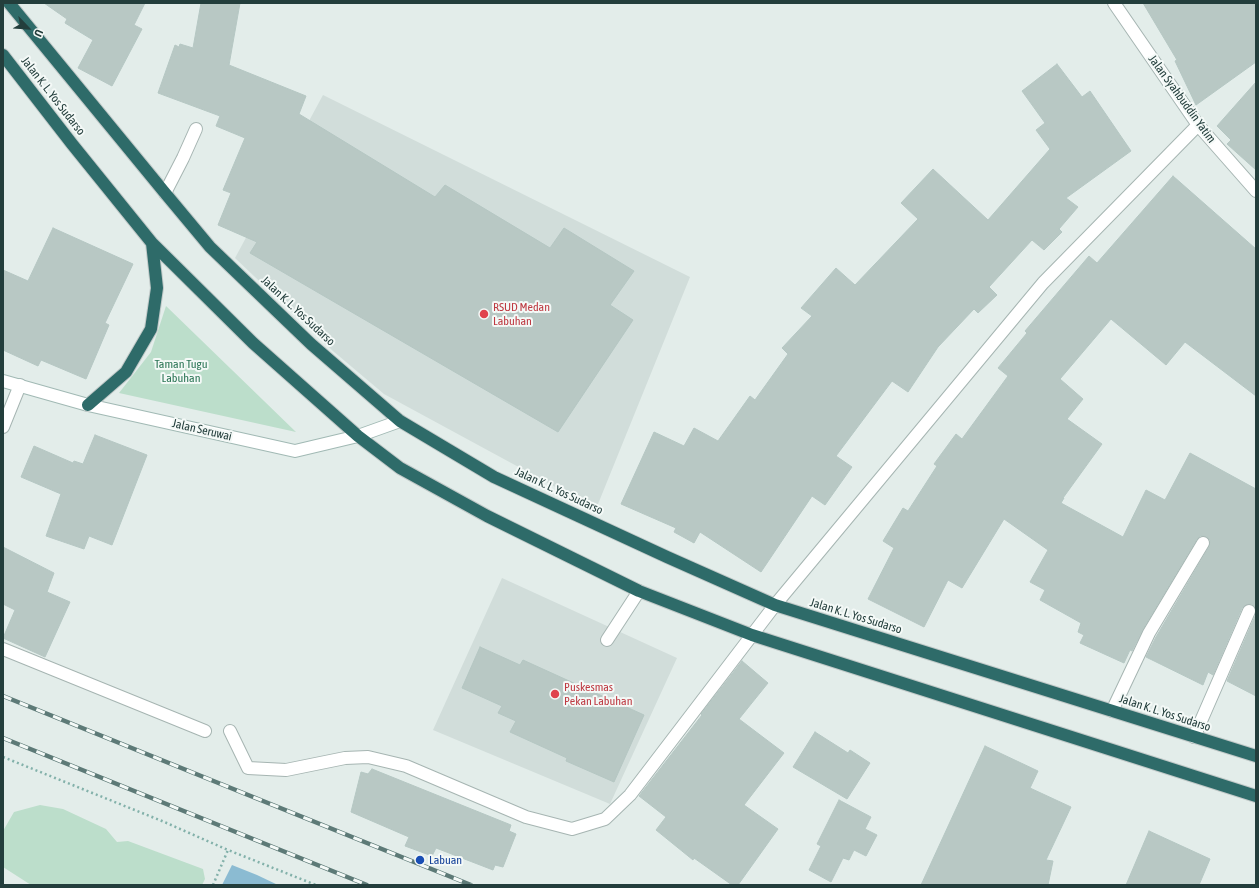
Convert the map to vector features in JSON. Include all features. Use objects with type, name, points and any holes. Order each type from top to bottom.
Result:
[{"type":"highway","name":"Jalan K. L. Yos Sudarso","points":[[9,3],[210,247],[311,344],[400,421],[494,476],[660,554],[775,605],[1256,756]]},
{"type":"highway","name":"Jalan K. L. Yos Sudarso","points":[[3,55],[72,144],[152,243],[254,343],[358,436],[400,468],[486,516],[639,591],[752,635],[1256,796]]},
{"type":"highway","points":[[88,405],[126,372],[151,329],[157,288],[152,243]]},
{"type":"street","name":"Jalan Syahbuddin Yatim","points":[[1114,3],[1198,125],[1256,191]]},
{"type":"street","points":[[230,731],[248,768],[286,770],[345,758],[368,757],[406,766],[526,817],[572,829],[605,819],[630,795],[775,605],[1042,283],[1198,125]]},
{"type":"street","points":[[165,193],[196,129]]},
{"type":"street","name":"Jalan Seruwai","points":[[3,381],[88,405],[294,451],[358,436],[400,421]]},
{"type":"street","points":[[3,427],[20,385]]},
{"type":"street","points":[[1112,711],[1149,633],[1203,543]]},
{"type":"street","points":[[607,640],[639,591]]},
{"type":"street","points":[[1194,737],[1249,611]]},
{"type":"street","points":[[3,649],[205,731]]},
{"type":"path","points":[[3,757],[316,885]]},
{"type":"path","points":[[212,885],[228,850]]},
{"type":"shaded area","name":"RSUD Medan Labuhan","points":[[323,95],[690,277],[596,509],[384,394],[333,351],[235,258]]},
{"type":"shaded area","name":"Puskesmas Pekan Labuhan","points":[[502,578],[677,658],[610,804],[433,730]]},
{"type":"green space","name":"Taman Tugu Labuhan","points":[[166,306],[296,432],[119,393],[151,352]]},
{"type":"green space","points":[[40,805],[63,809],[106,829],[117,842],[128,841],[203,869],[205,879],[202,885],[31,885],[3,867],[3,831],[14,812]]},
{"type":"water","points":[[232,865],[257,875],[278,885],[222,885]]},
{"type":"building","points":[[44,3],[145,3],[134,25],[142,29],[112,86],[78,68],[93,40],[65,23],[67,19]]},
{"type":"building","name":"RSUD Medan Labuhan","points":[[201,3],[240,3],[229,65],[306,96],[299,114],[435,197],[445,185],[550,248],[564,228],[634,271],[610,305],[633,320],[558,432],[250,253],[257,242],[218,225],[231,193],[223,190],[245,138],[216,126],[220,116],[158,93],[175,45],[179,47],[180,44],[193,48]]},
{"type":"building","points":[[1143,3],[1256,3],[1256,62],[1196,105],[1175,61],[1177,60]]},
{"type":"building","points":[[1057,64],[1082,97],[1090,91],[1131,151],[1066,198],[1078,207],[1059,229],[1062,232],[1044,250],[1032,240],[989,287],[997,295],[978,313],[974,309],[938,347],[908,392],[892,381],[836,456],[852,467],[825,505],[812,496],[761,572],[700,532],[694,543],[674,532],[676,528],[621,504],[654,432],[684,446],[694,428],[718,441],[750,396],[755,400],[788,354],[782,348],[812,316],[801,308],[836,268],[855,285],[918,219],[901,203],[933,169],[988,220],[1050,149],[1036,130],[1045,123],[1022,91]]},
{"type":"building","points":[[1256,82],[1256,170],[1227,144],[1231,140],[1217,126]]},
{"type":"building","points":[[1173,176],[1256,249],[1256,396],[1185,342],[1166,365],[1111,319],[1060,379],[1083,399],[1067,419],[1102,444],[1063,498],[1061,503],[1123,537],[1146,490],[1165,500],[1190,453],[1256,489],[1256,609],[1252,604],[1242,608],[1213,675],[1208,672],[1203,685],[1146,657],[1156,637],[1209,547],[1210,540],[1204,536],[1200,536],[1197,539],[1143,629],[1132,651],[1130,650],[1124,663],[1080,643],[1084,635],[1078,632],[1081,623],[1040,600],[1045,590],[1030,582],[1048,550],[1004,519],[962,588],[948,580],[924,627],[868,599],[894,548],[883,541],[903,508],[908,511],[937,466],[934,464],[956,434],[962,439],[1008,376],[998,368],[1027,333],[1025,331],[1089,256],[1097,263]]},
{"type":"building","points":[[53,228],[133,264],[105,323],[109,325],[86,379],[41,360],[38,366],[3,350],[3,270],[28,281]]},
{"type":"building","points":[[95,435],[147,455],[112,545],[89,536],[84,549],[46,536],[61,494],[21,477],[34,446],[73,463],[74,461],[83,464]]},
{"type":"building","points":[[3,547],[54,573],[47,592],[70,602],[45,657],[3,638],[15,610],[3,604]]},
{"type":"building","points":[[1256,614],[1256,696],[1227,681]]},
{"type":"building","points":[[480,647],[520,665],[523,660],[644,715],[614,782],[566,761],[567,758],[510,732],[516,721],[498,713],[502,706],[462,688]]},
{"type":"building","points":[[742,661],[768,683],[739,719],[784,753],[744,805],[778,829],[738,885],[732,885],[694,858],[693,860],[656,830],[666,817],[639,796]]},
{"type":"building","points":[[815,732],[848,753],[850,750],[870,763],[847,799],[793,767]]},
{"type":"building","points":[[985,746],[1038,771],[1030,788],[1071,807],[1046,860],[1053,861],[1048,885],[921,885]]},
{"type":"building","points":[[372,769],[511,825],[509,831],[516,834],[503,867],[495,865],[493,870],[436,848],[432,856],[405,846],[409,837],[351,812],[361,772],[368,774]]},
{"type":"building","points":[[839,800],[871,817],[865,829],[877,835],[866,856],[854,850],[849,860],[843,858],[831,882],[809,870],[821,846],[817,844]]},
{"type":"building","points":[[1149,831],[1210,859],[1199,885],[1126,885]]},
{"type":"railway","points":[[3,696],[471,885]]},
{"type":"railway","points":[[3,738],[367,885]]},
{"type":"place","name":"RSUD Medan Labuhan","points":[[484,314]]},
{"type":"place","name":"Puskesmas Pekan Labuhan","points":[[555,694]]},
{"type":"place","name":"Labuan","points":[[420,860]]}]
